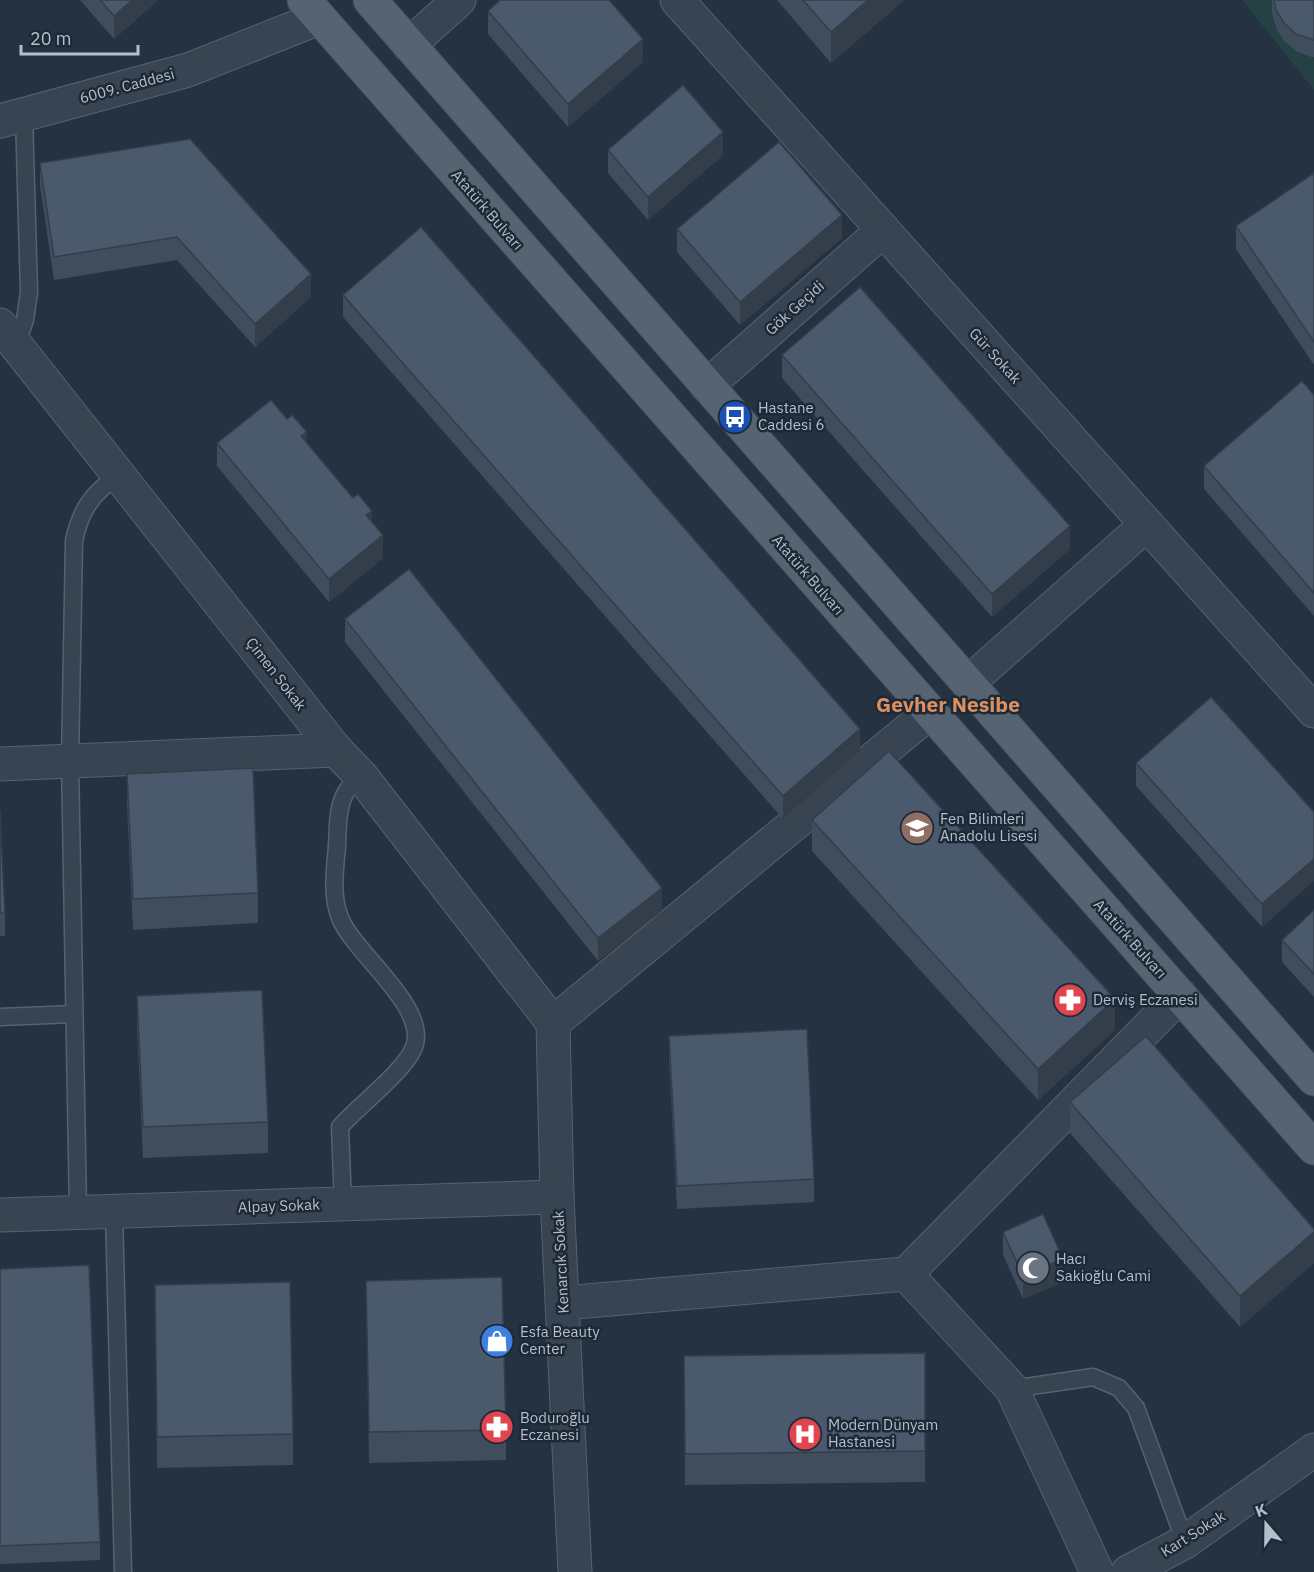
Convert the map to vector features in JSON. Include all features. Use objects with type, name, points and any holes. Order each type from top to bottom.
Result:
[{"type":"main road","points":[[370,0],[1314,1079]]},
{"type":"main road","name":"Atatürk Bulvarı","points":[[311,9],[1314,1148]]},
{"type":"street","points":[[409,45],[459,0]]},
{"type":"street","name":"Gür Sokak","points":[[677,0],[1314,711]]},
{"type":"street","name":"6009. Caddesi","points":[[12,118],[188,70],[311,9]]},
{"type":"street","name":"Gök Geçidi","points":[[707,386],[882,230]]},
{"type":"street","name":"Çimen Sokak","points":[[8,335],[336,750],[362,777],[553,1023]]},
{"type":"street","points":[[968,683],[1147,524]]},
{"type":"street","points":[[553,1023],[929,713]]},
{"type":"street","points":[[0,764],[336,750]]},
{"type":"street","points":[[564,1303],[906,1274],[1180,996]]},
{"type":"street","name":"Kenarcık Sokak","points":[[553,1023],[557,1197],[576,1572]]},
{"type":"street","name":"Alpay Sokak","points":[[0,1215],[557,1197]]},
{"type":"street","points":[[906,1274],[1012,1389],[1097,1572]]},
{"type":"street","name":"Kart Sokak","points":[[1128,1572],[1185,1542],[1314,1450]]},
{"type":"lane","points":[[8,335],[25,320],[30,292],[12,118]]},
{"type":"lane","points":[[78,1212],[70,761],[74,541],[84,508],[105,483],[119,476]]},
{"type":"lane","points":[[343,1204],[340,1127],[387,1080],[401,1071],[411,1057],[416,1041],[411,1014],[350,936],[340,917],[334,895],[338,820],[346,792],[362,777]]},
{"type":"lane","points":[[0,1017],[74,1014]]},
{"type":"lane","points":[[114,1211],[123,1572]]},
{"type":"lane","points":[[1012,1389],[1092,1377],[1119,1388],[1136,1408],[1185,1542]]},
{"type":"green space","points":[[1242,0],[1314,0],[1314,90]]},
{"type":"building","points":[[100,0],[132,0],[114,16]]},
{"type":"building","points":[[500,0],[609,0],[643,39],[568,104],[488,11]]},
{"type":"building","points":[[803,0],[868,0],[831,32]]},
{"type":"building","points":[[1274,0],[1314,0],[1314,40],[1296,34],[1284,23],[1276,10]]},
{"type":"building","points":[[683,85],[723,132],[648,197],[608,150]]},
{"type":"building","points":[[190,139],[311,274],[255,324],[177,237],[54,257],[40,163]]},
{"type":"building","points":[[779,142],[842,215],[740,302],[677,229]]},
{"type":"building","points":[[1314,173],[1314,342],[1236,226]]},
{"type":"building","points":[[421,227],[860,729],[783,796],[343,295]]},
{"type":"building","points":[[860,287],[1070,526],[992,594],[782,355]]},
{"type":"building","points":[[1302,381],[1314,395],[1314,593],[1204,466]]},
{"type":"building","points":[[271,400],[287,419],[292,415],[307,432],[301,436],[353,498],[358,494],[372,511],[366,515],[383,535],[329,579],[217,443]]},
{"type":"building","points":[[409,569],[662,888],[598,938],[345,619]]},
{"type":"building","points":[[1211,697],[1314,812],[1314,859],[1262,904],[1136,763]]},
{"type":"building","points":[[889,751],[1115,999],[1038,1069],[812,820]]},
{"type":"building","points":[[253,768],[258,893],[133,899],[127,774]]},
{"type":"building","points":[[0,811],[5,913],[0,913]]},
{"type":"building","points":[[1314,910],[1314,974],[1282,940]]},
{"type":"building","points":[[262,990],[268,1122],[143,1127],[137,996]]},
{"type":"building","points":[[807,1029],[814,1179],[677,1186],[669,1036]]},
{"type":"building","points":[[1146,1036],[1314,1229],[1314,1232],[1240,1296],[1070,1102]]},
{"type":"building","points":[[1043,1214],[1063,1259],[1023,1276],[1003,1232]]},
{"type":"building","points":[[89,1265],[100,1542],[0,1546],[0,1269]]},
{"type":"building","points":[[502,1277],[506,1430],[369,1432],[366,1281]]},
{"type":"building","points":[[290,1282],[293,1434],[157,1437],[155,1285]]},
{"type":"building","name":"Modern Dünyam Hastanesi","points":[[925,1353],[925,1451],[685,1454],[684,1356]]},
{"type":"place","name":"Hastane Caddesi 6","points":[[735,417]]},
{"type":"place","name":"Fen Bilimleri Anadolu Lisesi","points":[[917,828]]},
{"type":"place","name":"Derviş Eczanesi","points":[[1070,1000]]},
{"type":"place","name":"Hacı Sakioğlu Cami","points":[[1033,1268]]},
{"type":"place","name":"Esfa Beauty Center","points":[[497,1341]]},
{"type":"place","name":"Boduroğlu Eczanesi","points":[[497,1427]]},
{"type":"place","name":"Modern Dünyam Hastanesi","points":[[805,1434]]},
{"type":"district","name":"Gevher Nesibe","points":[[948,705]]}]
